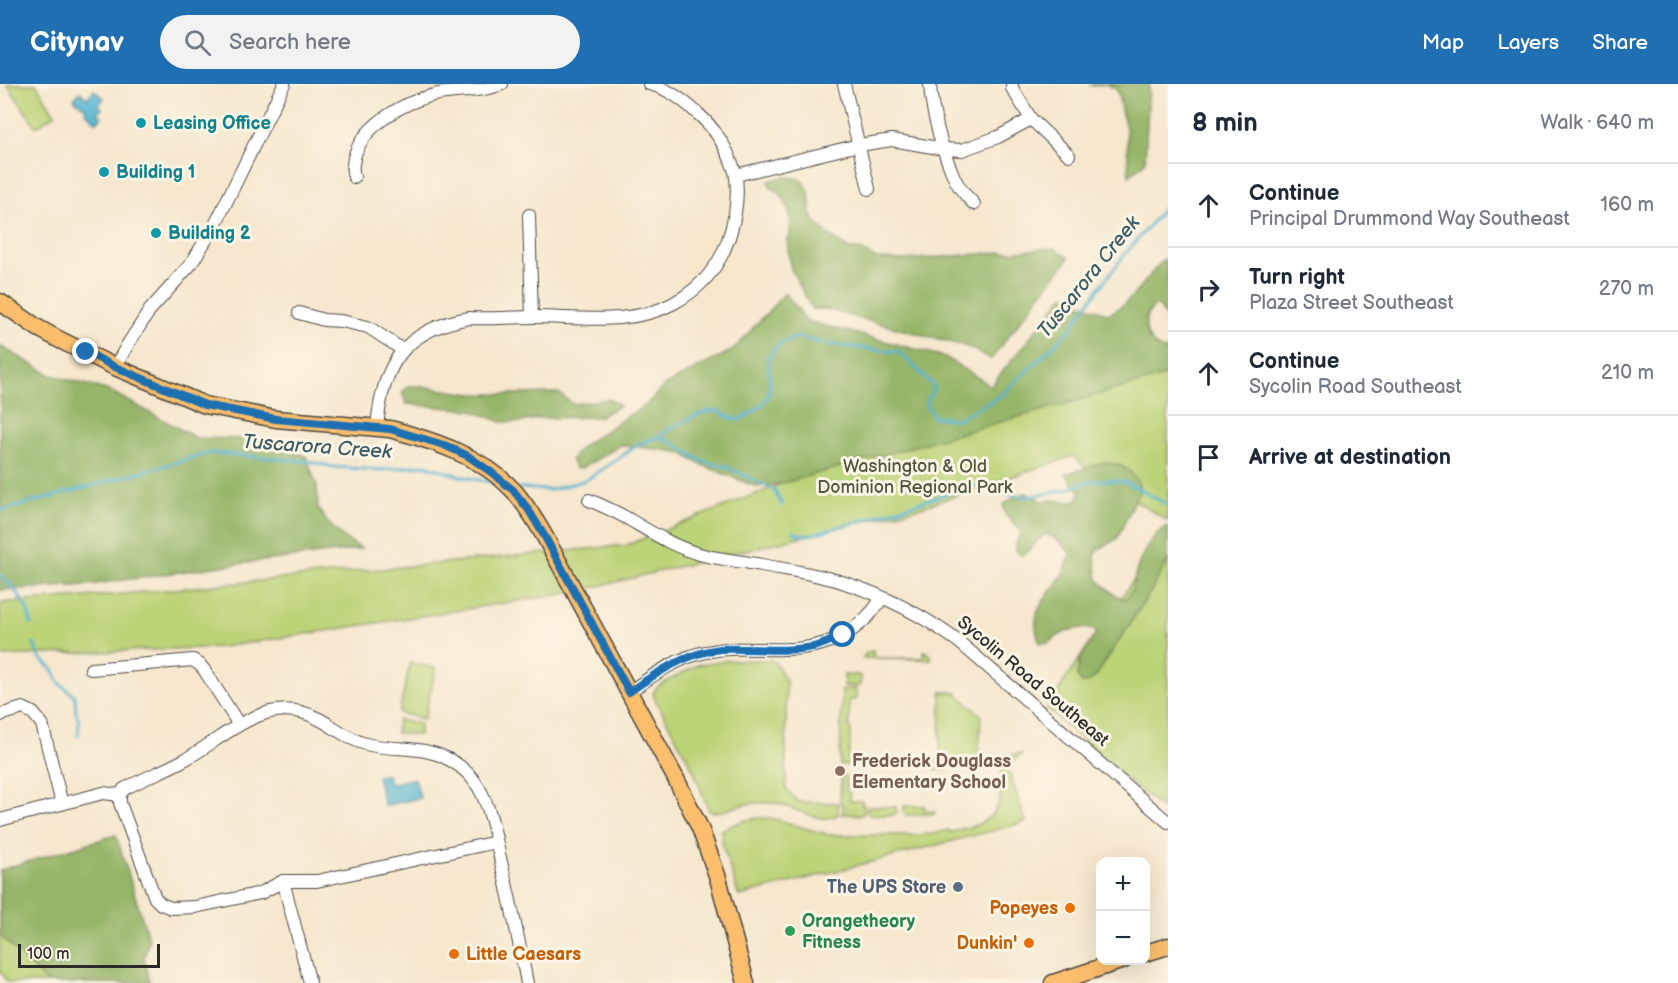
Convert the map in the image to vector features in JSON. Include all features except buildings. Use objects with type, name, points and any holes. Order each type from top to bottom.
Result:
[{"type":"main road","points":[[0,302],[38,328],[115,367],[205,405],[276,419],[390,429],[420,437],[468,456],[513,490],[545,537],[676,779],[708,849],[718,878],[746,983]]},
{"type":"main road","points":[[1150,952],[1168,946]]},
{"type":"main road","points":[[1053,983],[1109,965]]},
{"type":"street","points":[[115,367],[150,310],[191,264],[215,225],[284,84]]},
{"type":"street","points":[[354,177],[353,162],[360,143],[393,111],[406,104],[435,95],[473,91],[502,84]]},
{"type":"street","points":[[377,428],[381,395],[393,364],[403,350],[419,336],[434,328],[469,318],[636,316],[661,309],[683,297],[718,263],[731,234],[737,204],[736,175],[726,151],[704,119],[676,96],[649,84]]},
{"type":"street","points":[[844,84],[869,189]]},
{"type":"street","points":[[930,84],[934,114],[954,178],[974,204]]},
{"type":"street","points":[[1012,84],[1012,88],[1031,119],[1069,155]]},
{"type":"street","points":[[736,175],[859,145],[892,140],[963,150],[985,143],[1031,119]]},
{"type":"street","points":[[529,215],[532,317]]},
{"type":"street","points":[[299,312],[324,320],[368,327],[403,350]]},
{"type":"street","name":"Sycolin Road Southeast","points":[[589,500],[669,543],[694,552],[719,559],[759,564],[840,581],[924,618],[959,642],[1168,822]]},
{"type":"street","points":[[629,692],[673,664],[704,652],[721,649],[799,649],[831,641],[862,623],[875,610],[882,598]]},
{"type":"street","points":[[92,669],[193,660],[205,671],[239,725]]},
{"type":"street","points":[[0,715],[23,708],[33,713],[42,724],[62,804]]},
{"type":"street","points":[[496,842],[317,881],[283,881],[261,893],[195,907],[171,908],[161,904],[155,898],[120,803],[120,795],[124,789],[182,761],[239,725],[263,713],[281,710],[301,712],[323,721],[351,739],[370,746],[420,749],[435,753],[462,767],[472,777],[483,796],[496,842],[526,983]]},
{"type":"street","points":[[0,820],[104,793],[120,795]]},
{"type":"street","points":[[283,881],[310,983]]},
{"type":"green space","points":[[7,84],[36,84],[55,114],[36,127]]},
{"type":"green space","points":[[1106,84],[1149,84],[1145,162],[1129,176],[1126,127],[1119,98],[1116,89]]},
{"type":"green space","points":[[784,177],[798,178],[804,183],[809,192],[811,214],[816,223],[830,236],[849,249],[859,249],[877,259],[905,260],[1054,248],[1069,258],[991,359],[968,347],[825,309],[812,309],[791,269],[787,242],[791,222],[788,207],[780,193],[770,187],[769,181]]},
{"type":"green space","points":[[1164,259],[1168,269],[1168,322],[1159,306],[1154,306],[1147,315],[1146,330],[1153,344],[1168,351],[1168,375],[783,483],[757,487],[700,464],[679,452],[621,445],[582,468],[576,469],[571,459],[581,447],[645,406],[665,385],[733,350],[785,293],[807,321],[945,357],[991,386],[1065,294],[1078,303],[1109,314],[1132,296]]},
{"type":"green space","points":[[0,346],[51,375],[110,391],[196,438],[256,439],[306,456],[317,486],[318,508],[327,522],[345,539],[362,549],[88,585],[0,590]]},
{"type":"green space","name":"Washington & Old Dominion Regional Park","points":[[1168,365],[1168,521],[1095,476],[1073,456],[922,507],[575,592],[222,647],[0,656],[0,603],[123,594],[627,545],[786,482]]},
{"type":"green space","points":[[408,386],[474,394],[559,393],[573,404],[609,399],[620,405],[599,417],[541,418],[521,422],[502,422],[471,410],[407,404],[402,393]]},
{"type":"green space","points":[[1105,462],[1117,465],[1131,473],[1140,489],[1117,539],[1099,549],[1095,555],[1098,580],[1115,595],[1124,599],[1128,596],[1145,550],[1157,533],[1168,526],[1168,560],[1151,591],[1096,676],[1089,682],[1082,683],[1077,676],[1080,660],[1097,631],[1077,628],[1059,635],[1048,643],[1040,643],[1036,630],[1038,610],[1061,577],[1070,553],[1060,542],[1046,534],[1021,555],[1016,551],[1016,543],[1021,534],[1020,529],[1006,516],[1003,505],[1016,496],[1026,493],[1045,502],[1050,500],[1073,502],[1081,491],[1075,487],[1066,474]]},
{"type":"green space","points":[[1168,531],[1168,813],[1047,708]]},
{"type":"green space","points":[[873,650],[874,658],[923,658],[924,651],[932,658],[931,659],[863,658],[865,654]]},
{"type":"green space","points":[[729,660],[772,660],[777,665],[786,681],[786,789],[798,802],[836,803],[838,814],[825,818],[816,817],[782,805],[764,802],[717,812],[709,811],[693,769],[653,693],[658,686],[697,665]]},
{"type":"green space","points":[[410,663],[436,668],[424,719],[399,713]]},
{"type":"green space","points":[[844,675],[859,675],[861,677],[860,686],[844,686]]},
{"type":"green space","points":[[856,688],[856,700],[849,700],[849,728],[851,729],[848,765],[840,765],[842,690]]},
{"type":"green space","points":[[941,692],[957,692],[981,715],[978,766],[955,765],[954,767],[949,766],[948,770],[935,770],[936,759],[940,759]]},
{"type":"green space","points":[[398,720],[420,724],[419,735],[396,733]]},
{"type":"green space","points":[[1023,754],[1006,763],[1026,822],[739,896],[721,840],[723,833],[720,831],[724,828],[750,819],[761,818],[782,821],[826,835],[915,835],[949,830],[950,833],[976,825],[992,814],[997,807],[1002,789],[1002,760],[1007,755]]},
{"type":"green space","points":[[841,777],[846,777],[846,791],[850,793],[850,801],[862,801],[864,805],[862,815],[841,814],[843,805],[840,803]]},
{"type":"green space","points":[[867,806],[896,807],[897,813],[869,815]]},
{"type":"green space","points":[[904,806],[925,806],[925,811],[934,811],[935,814],[906,815],[903,813]]},
{"type":"green space","points":[[116,835],[149,940],[144,958],[150,983],[47,983],[0,935],[0,870]]},
{"type":"green space","points":[[0,935],[47,983],[8,983],[0,971]]},
{"type":"water","points":[[94,90],[104,98],[99,105],[102,108],[98,113],[102,117],[97,122],[74,99],[80,92],[87,98]]},
{"type":"water","points":[[387,774],[390,784],[415,778],[420,798],[384,806],[377,776]]},
{"type":"waterway","name":"Tuscarora Creek","points":[[519,488],[550,490],[586,480],[638,444],[658,437],[705,412],[719,411],[739,420],[759,407],[768,395],[770,380],[768,357],[779,344],[798,337],[825,344],[899,352],[934,386],[926,404],[934,417],[958,419],[1000,396],[1068,332],[1126,253],[1168,203]]},
{"type":"waterway","points":[[658,437],[671,442],[702,461],[727,467],[774,490],[782,505]]},
{"type":"waterway","name":"Tuscarora Creek","points":[[0,511],[210,453],[381,470],[424,465],[464,477],[495,483]]},
{"type":"waterway","points":[[794,532],[810,535],[975,485],[1001,493],[1026,497],[1065,490],[1091,481],[1108,480],[1128,483],[1168,505]]},
{"type":"waterway","points":[[0,575],[20,597],[31,624]]},
{"type":"waterway","points":[[34,644],[39,657],[54,671],[59,683],[75,696],[76,713],[79,720],[78,736]]},
{"type":"place","name":"Leasing Office","points":[[141,123]]},
{"type":"place","name":"Building 1","points":[[104,172]]},
{"type":"place","name":"Building 2","points":[[156,233]]},
{"type":"place","name":"Frederick Douglass Elementary School","points":[[840,771]]},
{"type":"place","name":"The UPS Store","points":[[958,887]]},
{"type":"place","name":"Popeyes","points":[[1070,908]]},
{"type":"place","name":"Orangetheory Fitness","points":[[790,931]]},
{"type":"place","name":"Dunkin'","points":[[1029,943]]},
{"type":"place","name":"Little Caesars","points":[[454,954]]},
{"type":"route","points":[[86,352],[115,367],[205,405],[276,419],[390,429],[444,445],[468,456],[513,490],[528,509],[629,692],[673,664],[704,652],[721,649],[799,649],[814,647],[843,635]]}]
